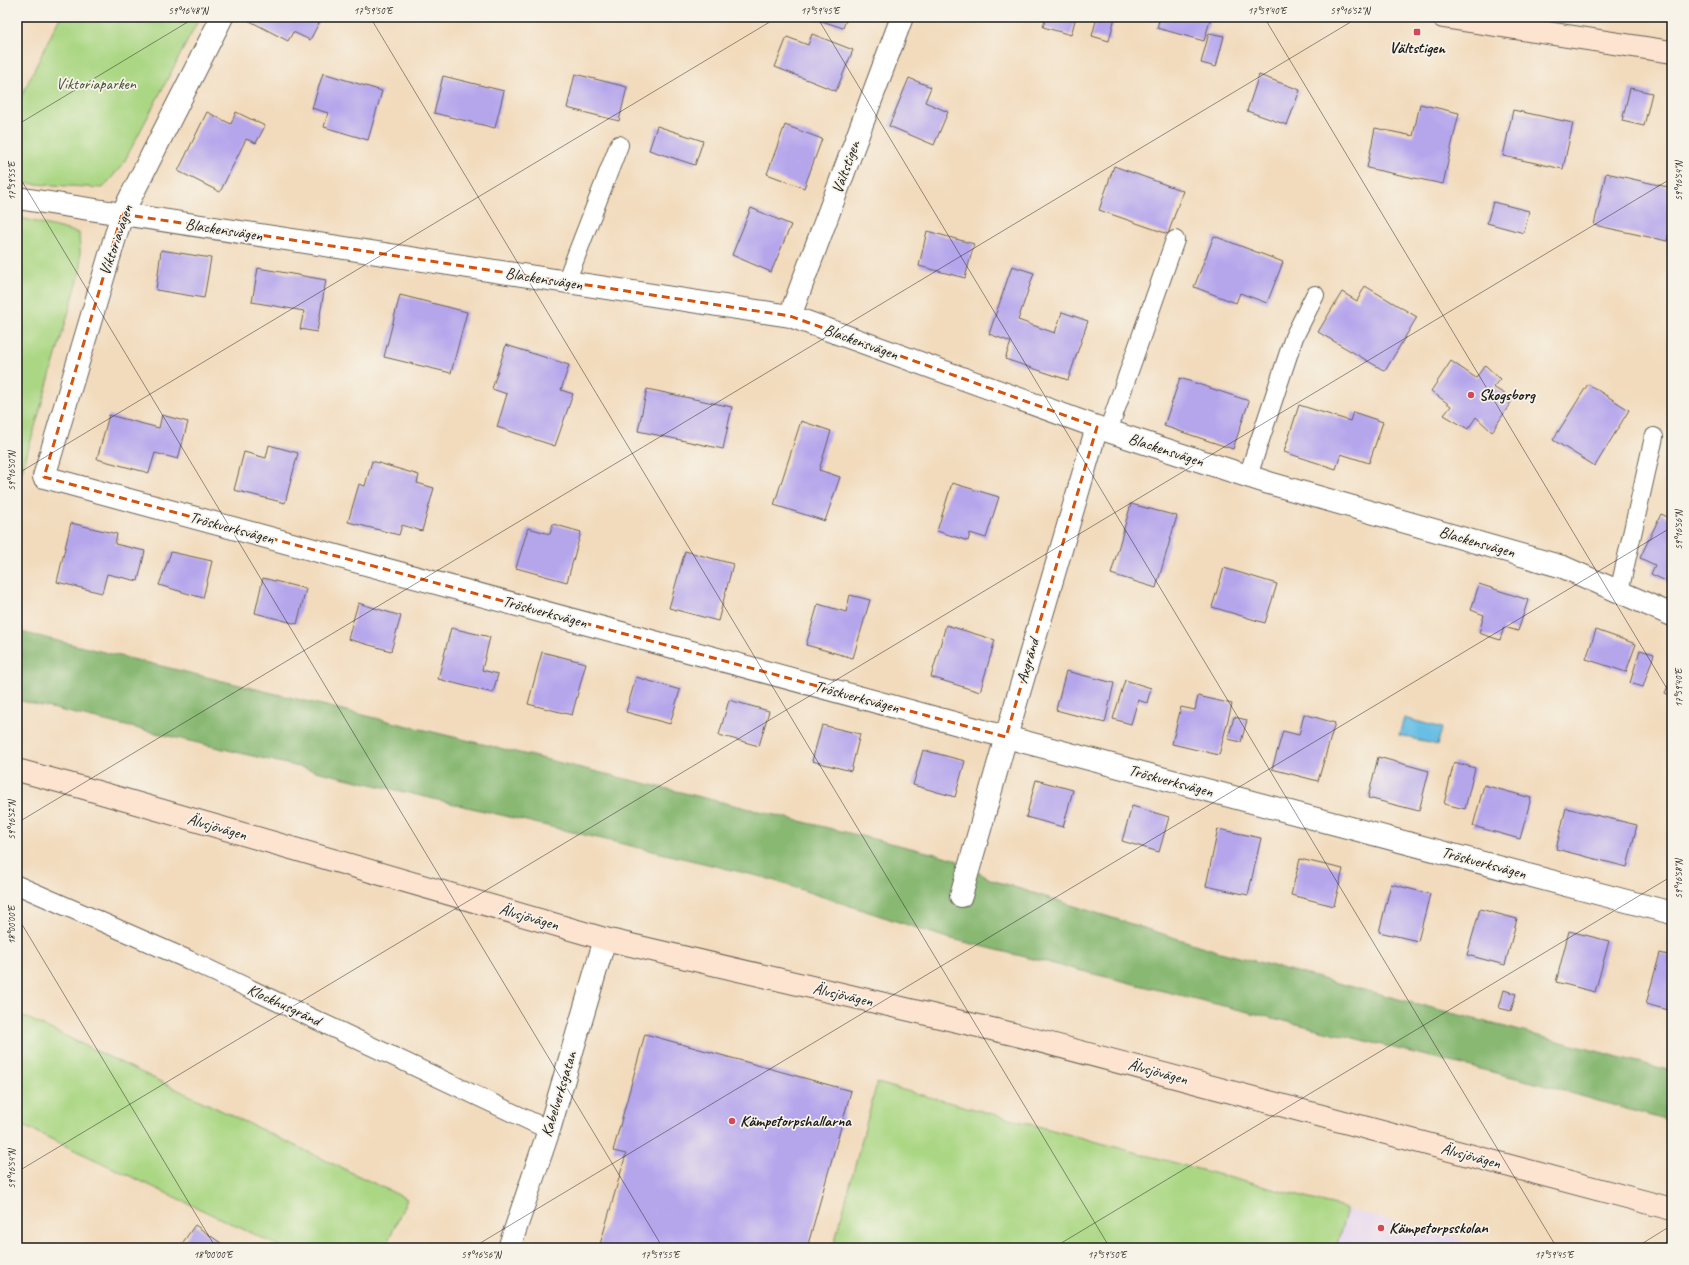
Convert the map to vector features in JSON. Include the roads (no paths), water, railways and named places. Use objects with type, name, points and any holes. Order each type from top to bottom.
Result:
[{"type":"main road","points":[[1443,17],[1672,52]]},
{"type":"main road","name":"Älvsjövägen","points":[[17,770],[605,939],[1013,1034],[1672,1209]]},
{"type":"street","name":"Viktoriavägen","points":[[44,477],[122,214],[222,17]]},
{"type":"street","name":"Vältstigen","points":[[790,316],[902,17]]},
{"type":"street","name":"Blackensvägen","points":[[17,198],[790,316],[1103,429],[1248,476],[1563,567],[1672,615]]},
{"type":"street","name":"Axgränd","points":[[961,896],[1006,738],[1103,429]]},
{"type":"street","name":"Tröskverksvägen","points":[[44,477],[1006,738],[1672,913]]},
{"type":"street","name":"Kabelverksgatan","points":[[509,1248],[549,1130],[605,939]]},
{"type":"lane","points":[[566,282],[619,145]]},
{"type":"lane","points":[[1103,429],[1175,240]]},
{"type":"lane","points":[[1248,476],[1294,337],[1315,295]]},
{"type":"lane","points":[[1619,592],[1654,437]]},
{"type":"lane","name":"Klockhusgränd","points":[[17,885],[189,960],[549,1130]]},
{"type":"water","points":[[1404,718],[1442,728],[1437,745],[1399,735]]},
{"type":"place","name":"Vältstigen","points":[[1417,32]]},
{"type":"place","name":"Skogsborg","points":[[1471,395]]},
{"type":"place","name":"Kämpetorpshallarna","points":[[732,1121]]},
{"type":"place","name":"Kämpetorpsskolan","points":[[1381,1228]]},
{"type":"park label","name":"Viktoriaparken","points":[[96,84]]}]
